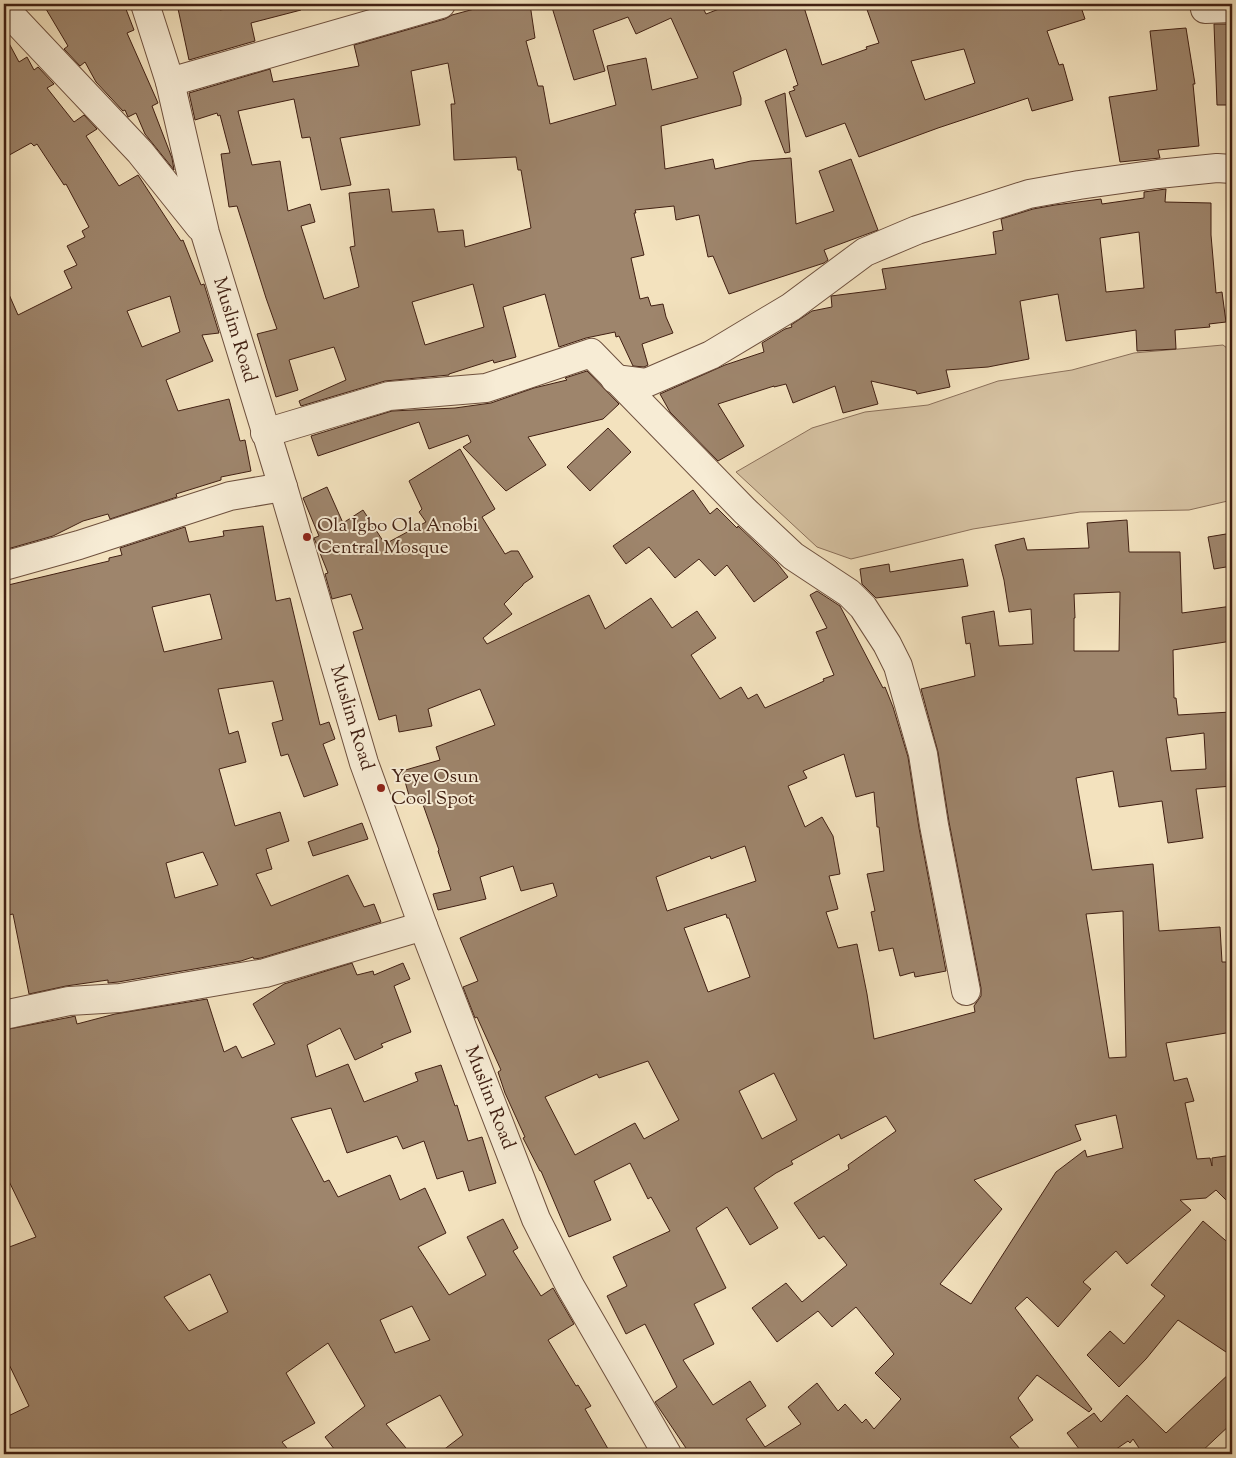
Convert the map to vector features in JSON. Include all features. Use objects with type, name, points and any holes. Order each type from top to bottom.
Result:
[{"type":"street","name":"Muslim Road","points":[[144,4],[170,82],[205,233],[283,487],[364,763],[423,926],[536,1219],[570,1286],[666,1454]]},
{"type":"street","points":[[170,82],[441,4]]},
{"type":"street","points":[[1204,4],[1205,9],[1232,8]]},
{"type":"street","points":[[4,8],[140,152],[205,233]]},
{"type":"street","points":[[615,379],[646,383],[711,355],[791,308],[865,252],[917,230],[1037,193],[1158,174],[1217,168],[1232,169]]},
{"type":"street","points":[[265,432],[389,396],[486,388],[591,353],[745,511],[794,556],[849,593],[863,607],[887,644],[898,666],[923,754],[934,825],[966,991]]},
{"type":"street","points":[[4,566],[79,545],[230,496],[283,487]]},
{"type":"street","points":[[4,1016],[69,1001],[120,998],[265,973],[423,926]]},
{"type":"shaded area","points":[[1223,345],[1232,352],[1232,500],[1189,510],[1080,512],[973,529],[851,559],[817,547],[736,472],[812,428],[865,412],[928,405],[998,381],[1072,370],[1134,353]]},
{"type":"building","points":[[43,4],[74,4],[77,9],[88,4],[124,4],[134,30],[127,33],[158,103],[152,106],[172,158],[174,170],[145,134],[136,113],[128,117],[125,110],[123,111],[96,82],[85,62],[80,66],[64,49],[68,46]]},
{"type":"building","points":[[177,4],[218,4],[220,10],[252,4],[300,4],[301,10],[251,23],[255,41],[189,60]]},
{"type":"building","points":[[487,4],[530,4],[535,38],[526,41],[538,86],[543,86],[550,124],[616,105],[607,66],[646,58],[652,90],[698,78],[671,18],[636,34],[628,17],[593,30],[605,71],[574,80],[551,4],[701,4],[706,14],[732,4],[803,4],[822,65],[879,43],[865,4],[1080,4],[1085,19],[1047,31],[1059,65],[1063,64],[1073,100],[1032,111],[1028,98],[859,157],[845,123],[806,137],[789,92],[795,90],[793,87],[798,85],[786,49],[733,72],[741,98],[741,105],[661,126],[665,169],[713,159],[715,169],[751,161],[791,158],[796,224],[834,211],[819,171],[851,159],[878,230],[824,250],[828,260],[824,263],[729,294],[713,256],[708,257],[699,215],[676,220],[674,206],[635,210],[636,213],[634,213],[644,255],[631,258],[640,299],[648,297],[651,306],[663,304],[673,333],[642,344],[648,365],[644,367],[633,366],[619,336],[616,337],[615,332],[586,338],[559,347],[545,294],[503,307],[516,357],[494,363],[493,360],[449,375],[385,381],[301,406],[299,401],[346,380],[334,347],[289,360],[298,390],[276,397],[257,334],[277,329],[237,206],[229,207],[221,154],[230,153],[220,115],[218,116],[217,113],[195,120],[189,93],[270,69],[273,82],[359,66],[354,45]],"holes":[[[964,49],[975,83],[925,100],[911,61]],[[448,63],[455,104],[451,104],[454,160],[516,157],[518,170],[521,170],[531,228],[465,247],[463,230],[438,232],[434,209],[392,212],[389,189],[349,193],[355,246],[350,247],[359,287],[324,299],[301,226],[315,222],[310,204],[288,211],[280,161],[252,165],[238,111],[294,99],[302,138],[310,137],[321,190],[351,185],[340,138],[420,125],[411,71]],[[473,284],[484,327],[425,345],[412,302]]]},
{"type":"building","points":[[1214,24],[1231,24],[1232,105],[1217,105]]},
{"type":"building","points":[[1186,28],[1195,84],[1193,84],[1199,146],[1158,150],[1160,158],[1120,162],[1109,97],[1157,90],[1150,31]]},
{"type":"building","points":[[4,34],[19,62],[27,57],[34,70],[38,67],[54,84],[47,88],[74,122],[84,115],[97,129],[86,136],[119,186],[138,175],[181,241],[183,240],[201,285],[204,284],[219,333],[202,335],[213,361],[166,380],[178,411],[229,399],[240,441],[245,440],[251,471],[221,477],[221,480],[176,494],[177,497],[110,519],[108,514],[83,521],[53,536],[4,550],[4,283],[18,315],[72,288],[64,271],[77,265],[67,246],[85,237],[82,231],[89,227],[66,184],[64,185],[37,144],[34,146],[31,143],[4,158]],"holes":[[[170,296],[180,332],[142,347],[127,311]]]},
{"type":"building","points":[[785,93],[790,152],[785,153],[765,101]]},
{"type":"building","points":[[1166,189],[1165,202],[1211,203],[1211,235],[1216,293],[1222,292],[1226,322],[1209,324],[1210,327],[1175,330],[1176,349],[1137,351],[1136,330],[1066,341],[1058,294],[1020,301],[1029,359],[988,367],[946,370],[950,387],[917,394],[916,391],[871,381],[878,404],[843,413],[835,386],[793,403],[786,384],[718,404],[744,446],[718,461],[670,412],[660,394],[725,365],[764,352],[762,343],[785,329],[792,327],[791,325],[812,311],[832,307],[831,296],[886,289],[882,269],[996,254],[993,232],[1003,230],[1001,219],[1033,209],[1055,205],[1101,199],[1102,204],[1144,198],[1144,192]],"holes":[[[1139,232],[1144,288],[1106,292],[1100,238]]]},
{"type":"building","points":[[587,371],[619,404],[603,419],[528,437],[546,465],[506,491],[463,447],[471,442],[468,435],[429,449],[419,422],[318,456],[311,436],[392,411],[455,408],[491,403],[534,388],[567,380],[565,378]]},
{"type":"building","points":[[608,428],[631,452],[590,491],[567,467]]},
{"type":"building","points":[[460,449],[495,509],[482,517],[505,554],[511,551],[518,551],[533,577],[523,584],[504,604],[512,614],[483,638],[487,644],[589,595],[605,629],[651,598],[672,628],[697,611],[716,638],[691,655],[720,699],[741,687],[748,699],[757,694],[765,708],[834,675],[816,632],[827,628],[810,595],[817,591],[840,606],[883,688],[885,687],[908,757],[919,828],[946,971],[915,977],[914,972],[900,976],[893,948],[879,951],[871,912],[875,911],[867,874],[884,871],[874,792],[856,797],[844,754],[803,771],[807,778],[788,786],[805,827],[822,817],[833,836],[840,874],[829,876],[838,909],[826,912],[838,948],[857,944],[874,1039],[975,1012],[974,1006],[981,996],[938,752],[921,689],[975,676],[970,643],[966,644],[962,617],[994,611],[999,646],[1033,644],[1031,609],[1009,612],[1004,580],[995,545],[1024,538],[1027,550],[1089,548],[1087,523],[1127,520],[1129,552],[1180,552],[1182,613],[1232,606],[1232,641],[1173,650],[1174,698],[1176,698],[1178,715],[1231,712],[1232,786],[1196,789],[1203,838],[1168,843],[1162,801],[1119,807],[1113,771],[1076,778],[1092,870],[1153,864],[1159,931],[1220,927],[1222,962],[1232,962],[1232,1032],[1166,1043],[1174,1081],[1187,1078],[1194,1101],[1185,1103],[1197,1159],[1210,1158],[1212,1166],[1212,1158],[1232,1155],[1232,1206],[1216,1190],[1206,1198],[1180,1200],[1191,1210],[1127,1264],[1116,1251],[1083,1282],[1091,1289],[1058,1327],[1027,1297],[1015,1308],[1092,1409],[1089,1412],[1037,1375],[1018,1398],[1033,1420],[1010,1437],[1024,1454],[690,1454],[655,1402],[677,1387],[645,1324],[626,1334],[607,1296],[627,1286],[613,1257],[670,1231],[651,1197],[648,1199],[630,1163],[594,1181],[611,1220],[569,1237],[541,1171],[523,1138],[525,1137],[505,1093],[498,1072],[501,1070],[477,1017],[475,1018],[463,987],[478,981],[460,938],[557,896],[553,883],[521,891],[513,866],[480,877],[486,899],[438,910],[433,894],[451,890],[420,796],[410,799],[402,771],[440,760],[436,747],[495,725],[480,689],[428,709],[432,726],[399,732],[396,715],[379,720],[353,632],[363,629],[351,594],[332,599],[325,574],[328,573],[314,538],[319,536],[303,498],[327,487],[343,523],[363,510],[385,544],[426,522],[419,512],[422,509],[409,481]],"holes":[[[1120,592],[1119,651],[1074,651],[1074,594]],[[1204,733],[1206,769],[1171,771],[1166,738]],[[745,846],[756,881],[667,911],[656,877],[710,856],[711,859]],[[1123,911],[1126,1057],[1109,1058],[1086,914]],[[726,914],[750,977],[708,992],[684,928]],[[648,1061],[679,1120],[644,1139],[635,1123],[575,1155],[545,1097],[597,1074],[599,1078]],[[774,1073],[797,1120],[762,1139],[739,1091]],[[1116,1115],[1123,1148],[1087,1157],[1085,1150],[1056,1172],[971,1304],[940,1284],[1002,1209],[974,1180],[1081,1140],[1075,1125]],[[886,1116],[896,1131],[848,1165],[849,1169],[794,1203],[819,1239],[824,1236],[847,1265],[802,1302],[786,1283],[752,1308],[777,1342],[818,1311],[832,1327],[856,1307],[894,1354],[875,1373],[901,1399],[874,1429],[866,1419],[862,1423],[845,1404],[838,1411],[817,1383],[788,1407],[801,1424],[765,1447],[746,1419],[766,1406],[750,1381],[713,1405],[683,1360],[714,1344],[694,1304],[726,1288],[696,1228],[727,1207],[750,1245],[778,1228],[754,1188],[793,1164],[791,1161],[839,1134],[841,1139]]]},
{"type":"building","points":[[693,490],[710,514],[717,508],[777,563],[788,577],[754,602],[727,565],[715,576],[699,559],[675,578],[649,547],[626,564],[613,546]]},
{"type":"building","points":[[263,526],[276,601],[290,598],[320,725],[329,722],[335,739],[323,744],[338,785],[304,797],[288,754],[281,756],[272,723],[283,720],[273,681],[218,689],[229,734],[238,731],[246,762],[219,769],[235,826],[280,812],[289,841],[266,849],[272,869],[256,874],[271,906],[348,875],[364,907],[374,904],[381,922],[261,958],[254,959],[253,957],[241,961],[118,982],[108,983],[108,980],[66,986],[29,994],[13,914],[4,916],[4,586],[109,561],[109,558],[122,555],[120,548],[185,527],[189,542],[224,536],[223,531]],"holes":[[[210,594],[222,639],[164,652],[152,607]],[[203,852],[218,885],[175,898],[166,863]]]},
{"type":"building","points":[[1232,533],[1232,566],[1214,569],[1208,537]]},
{"type":"building","points":[[963,559],[968,586],[876,598],[862,584],[860,569],[889,564],[890,572]]},
{"type":"building","points":[[362,823],[368,839],[313,856],[308,842]]},
{"type":"building","points":[[352,963],[357,975],[373,971],[374,975],[403,963],[410,979],[394,986],[411,1032],[381,1044],[383,1047],[355,1060],[340,1028],[307,1045],[316,1077],[348,1064],[364,1102],[418,1081],[415,1073],[441,1065],[455,1106],[457,1105],[468,1141],[482,1137],[496,1183],[469,1191],[463,1171],[437,1179],[424,1141],[403,1149],[397,1136],[347,1153],[331,1108],[291,1118],[324,1182],[329,1180],[338,1197],[390,1175],[400,1200],[425,1188],[446,1233],[418,1247],[449,1295],[486,1275],[467,1237],[503,1219],[518,1248],[513,1251],[541,1296],[553,1288],[574,1324],[548,1340],[576,1386],[578,1385],[591,1406],[585,1409],[611,1454],[438,1454],[463,1435],[440,1395],[386,1424],[411,1454],[338,1454],[325,1437],[365,1406],[328,1343],[286,1373],[315,1423],[282,1442],[292,1454],[4,1454],[4,1418],[29,1406],[4,1354],[4,1249],[36,1237],[4,1171],[4,1030],[75,1016],[77,1024],[115,1014],[207,999],[224,1052],[236,1046],[242,1058],[275,1044],[253,1004],[284,984]],"holes":[[[210,1274],[228,1312],[189,1331],[164,1297]],[[412,1306],[430,1340],[395,1353],[380,1320]]]},
{"type":"building","points":[[1203,1221],[1232,1246],[1232,1356],[1178,1320],[1146,1359],[1119,1387],[1087,1355],[1110,1331],[1124,1344],[1165,1296],[1151,1285]]},
{"type":"building","points":[[1232,1371],[1232,1423],[1199,1454],[1143,1454],[1133,1439],[1130,1443],[1128,1441],[1109,1454],[1083,1454],[1067,1433],[1094,1413],[1101,1422],[1127,1395],[1166,1433]]},
{"type":"place","name":"Ola Igbo Ola Anobi Central Mosque","points":[[307,537]]},
{"type":"place","name":"Yeye Osun Cool Spot","points":[[381,788]]}]
